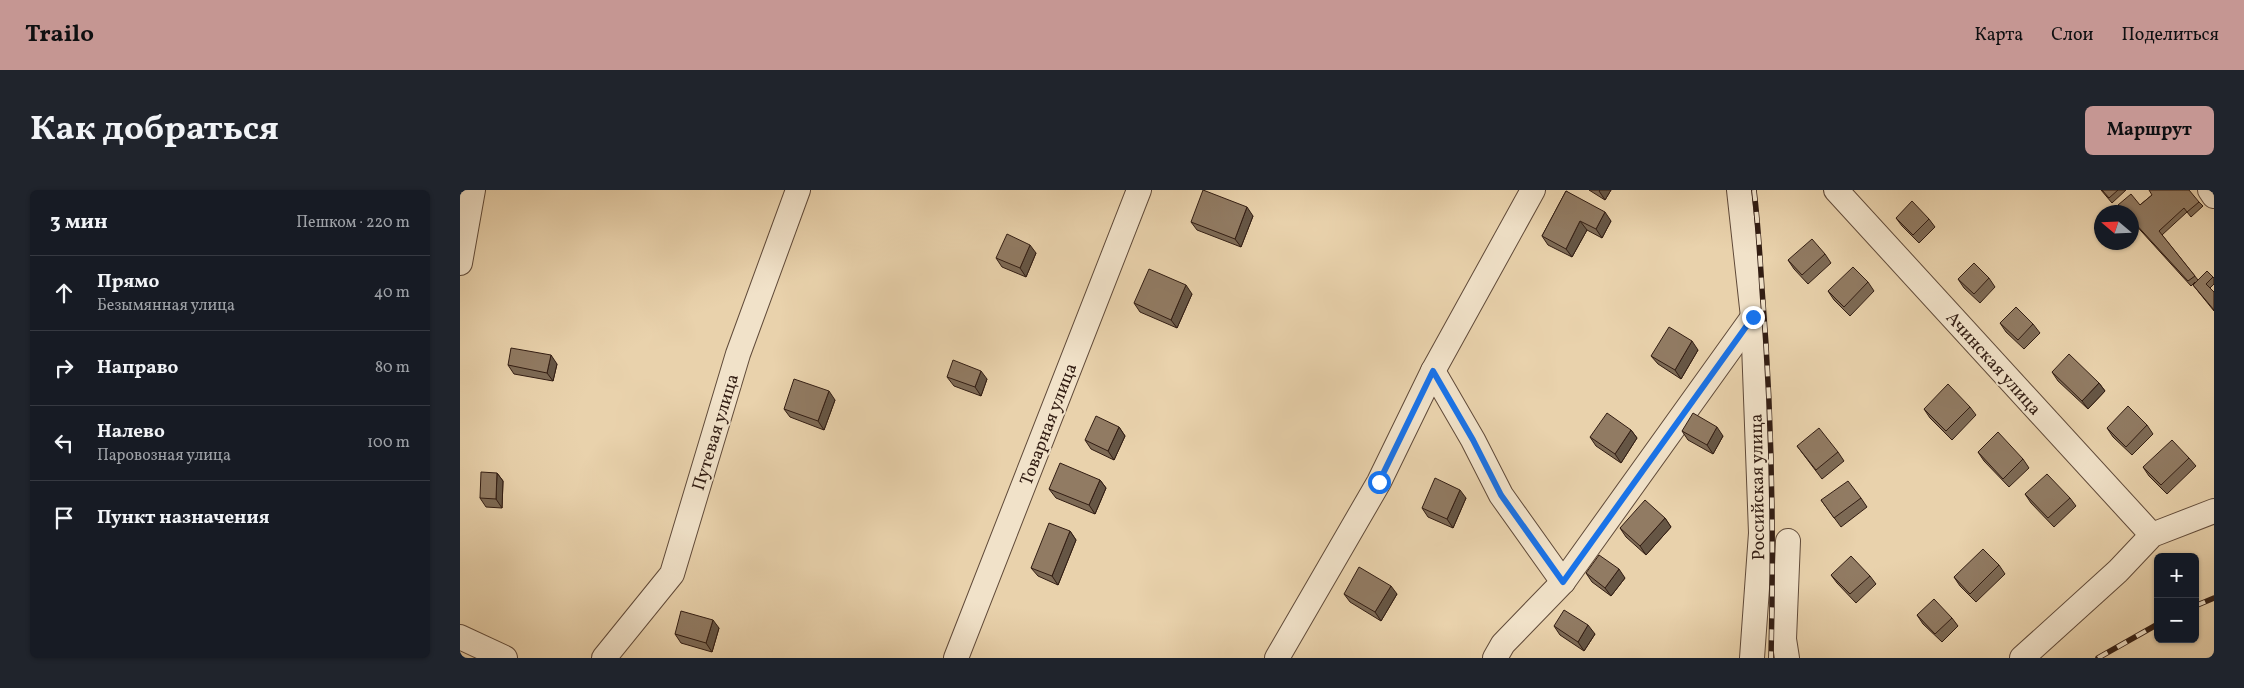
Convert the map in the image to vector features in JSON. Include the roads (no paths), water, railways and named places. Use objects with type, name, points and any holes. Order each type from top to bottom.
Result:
[{"type":"street","points":[[460,262],[473,190]]},
{"type":"street","name":"Путевая улица","points":[[604,658],[672,574],[738,354],[798,190]]},
{"type":"street","name":"Товарная улица","points":[[956,658],[1139,190]]},
{"type":"street","points":[[1277,658],[1379,482],[1433,371],[1533,190]]},
{"type":"street","points":[[1495,658],[1503,644],[1563,582],[1753,317],[1739,190]]},
{"type":"street","name":"Ачинская улица","points":[[1836,190],[2152,535]]},
{"type":"street","points":[[2210,190],[2214,196]]},
{"type":"street","name":"Российская улица","points":[[1752,658],[1761,533],[1753,317]]},
{"type":"street","points":[[1433,371],[1473,440],[1501,495],[1563,582]]},
{"type":"street","points":[[2022,658],[2118,571],[2152,535],[2214,511]]},
{"type":"street","points":[[1787,658],[1784,639],[1788,541]]},
{"type":"street","points":[[460,637],[506,658]]},
{"type":"railway","points":[[1754,190],[1759,239],[1770,427],[1772,520],[1771,658]]},
{"type":"railway","points":[[2199,604],[2214,598]]},
{"type":"railway","points":[[2098,658],[2154,626]]}]
